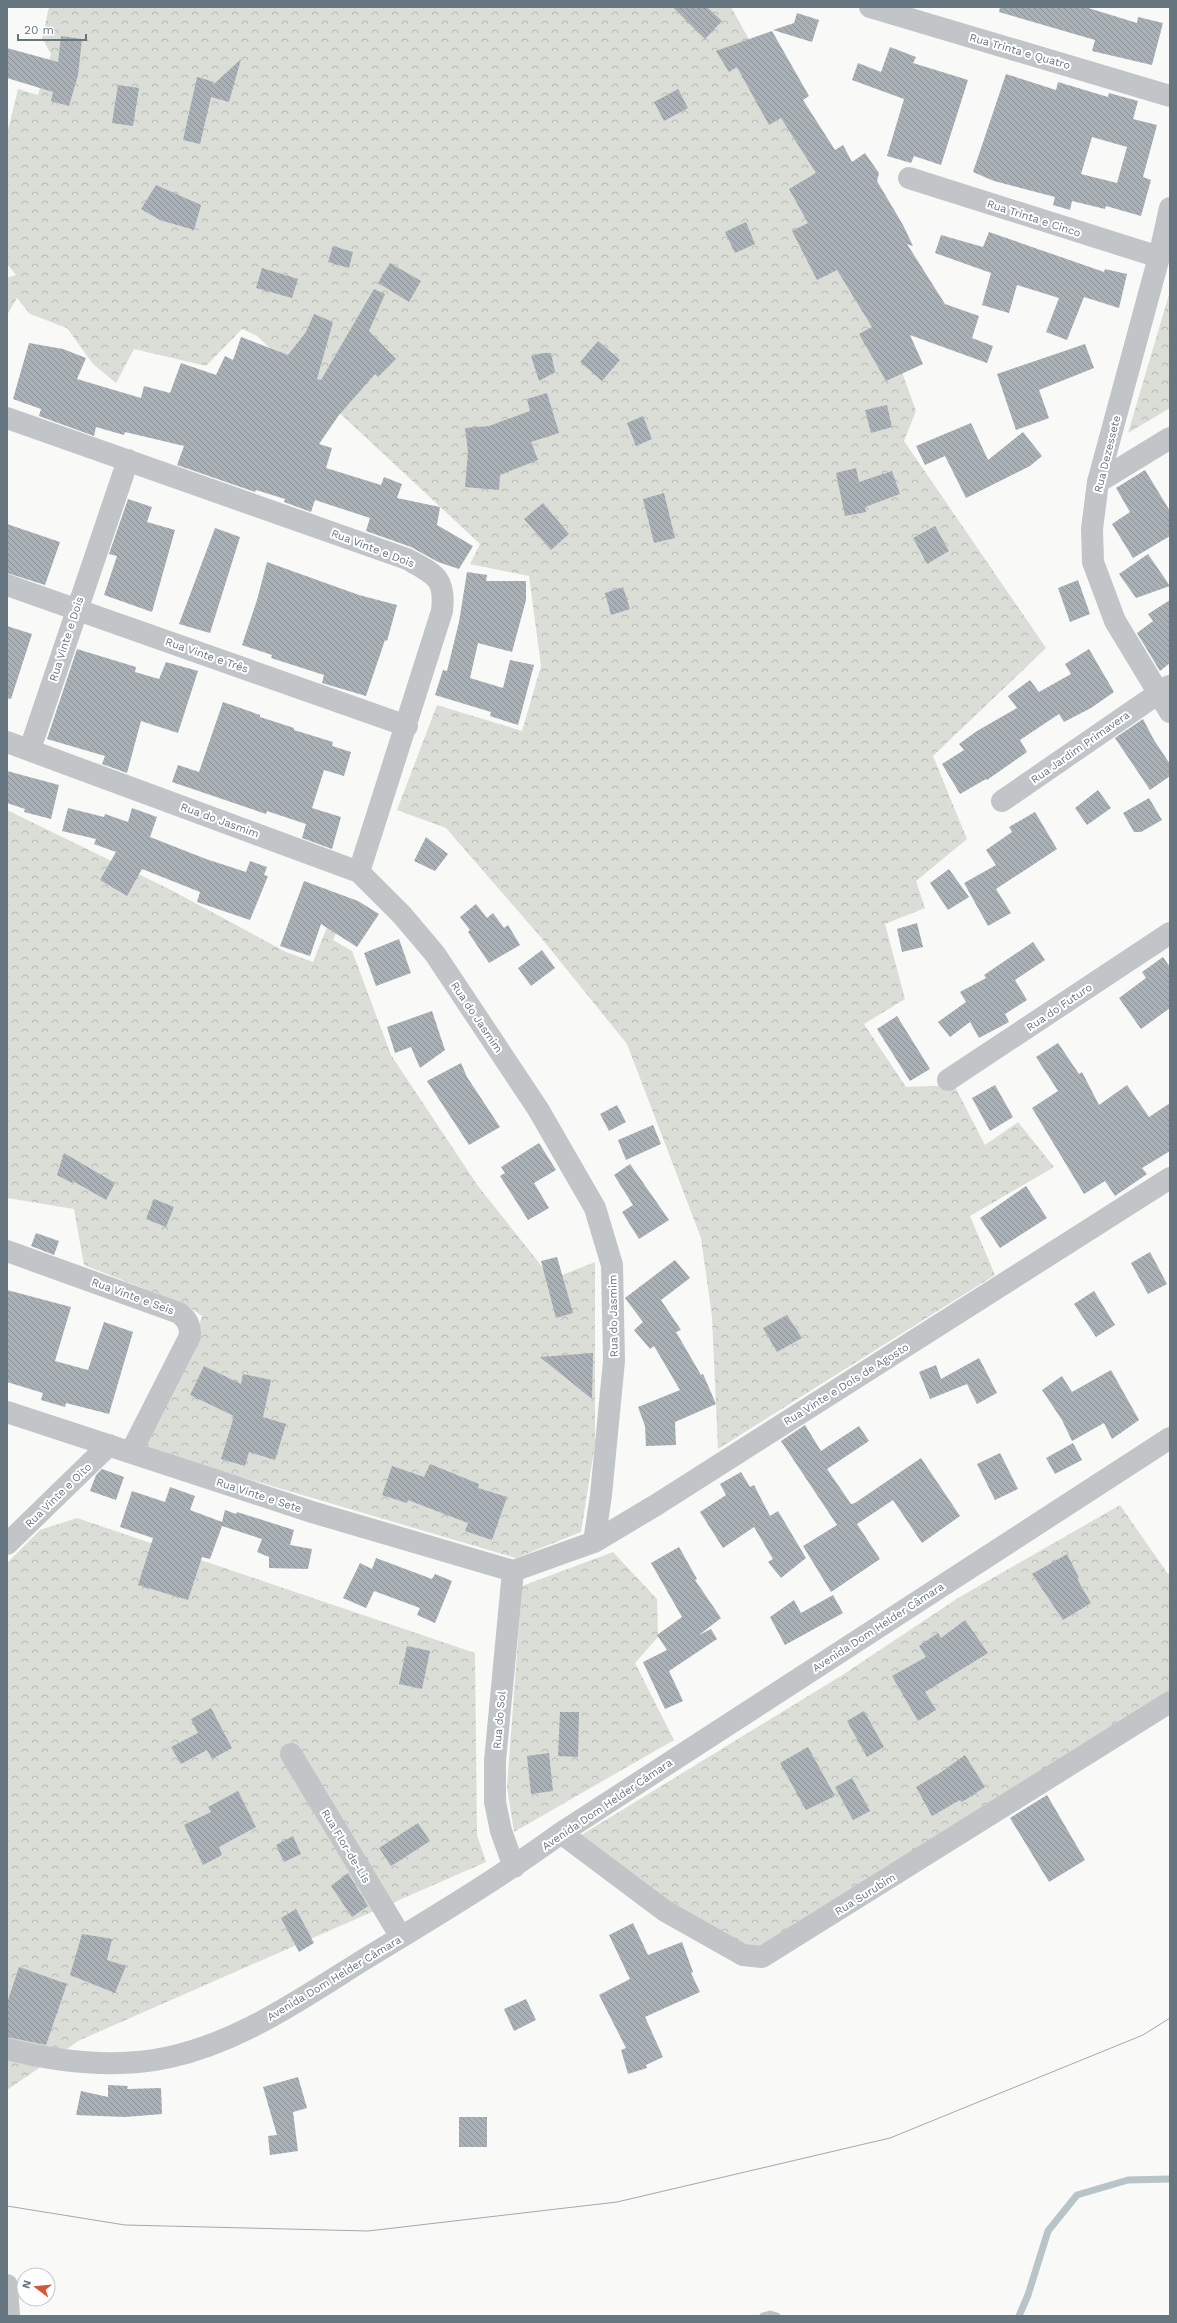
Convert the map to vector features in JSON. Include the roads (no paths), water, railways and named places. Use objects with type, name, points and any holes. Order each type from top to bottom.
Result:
[{"type":"street","name":"Rua Trinta e Quatro","points":[[870,7],[1170,96]]},
{"type":"street","name":"Rua Trinta e Cinco","points":[[910,178],[1159,257]]},
{"type":"street","name":"Rua Dezessete","points":[[1170,208],[1159,257],[1098,482],[1092,529],[1093,562],[1115,621],[1164,690],[1170,712]]},
{"type":"street","name":"Rua Vinte e Dois","points":[[7,418],[407,559],[427,570],[440,581],[444,593],[442,611],[407,726],[359,872]]},
{"type":"street","points":[[1098,482],[1170,438]]},
{"type":"street","name":"Rua Vinte e Dois","points":[[30,749],[76,609],[128,460]]},
{"type":"street","name":"Rua Vinte e Três","points":[[7,585],[407,726]]},
{"type":"street","name":"Rua Jardim Primavera","points":[[1002,802],[1164,690]]},
{"type":"street","name":"Rua do Jasmim","points":[[7,742],[30,749],[359,872],[402,915],[434,954],[538,1109],[595,1208],[612,1265],[614,1361],[601,1495],[594,1542]]},
{"type":"street","name":"Rua do Futuro","points":[[948,1080],[1170,933]]},
{"type":"street","name":"Rua Vinte e Dois de Agosto","points":[[513,1571],[594,1542],[656,1505],[1170,1178]]},
{"type":"street","name":"Rua Vinte e Seis","points":[[7,1250],[179,1313],[186,1318],[190,1327],[190,1336],[131,1452]]},
{"type":"street","name":"Rua Vinte e Sete","points":[[7,1412],[312,1512],[513,1571]]},
{"type":"street","name":"Avenida Dom Helder Câmara","points":[[7,2049],[33,2056],[98,2063],[169,2057],[205,2047],[244,2031],[313,1992],[514,1867],[561,1833],[1170,1438]]},
{"type":"street","name":"Rua Vinte e Oito","points":[[7,1544],[109,1445]]},
{"type":"street","name":"Rua do Sol","points":[[513,1571],[495,1760],[495,1802],[501,1831],[514,1867]]},
{"type":"street","name":"Rua Surubim","points":[[561,1833],[665,1911],[743,1955],[762,1957],[1170,1702]]},
{"type":"street","name":"Rua Flor-de-Lis","points":[[291,1754],[401,1937]]},
{"type":"street","points":[[8,2284],[9,2316]]},
{"type":"waterway","points":[[1019,2316],[1028,2295],[1048,2231],[1077,2195],[1128,2180],[1170,2179]]},
{"type":"waterway","points":[[763,2316],[770,2314],[777,2316]]},
{"type":"tram line","points":[[7,2206],[125,2225],[368,2231],[617,2202],[890,2138],[1143,2035],[1170,2018]]}]
